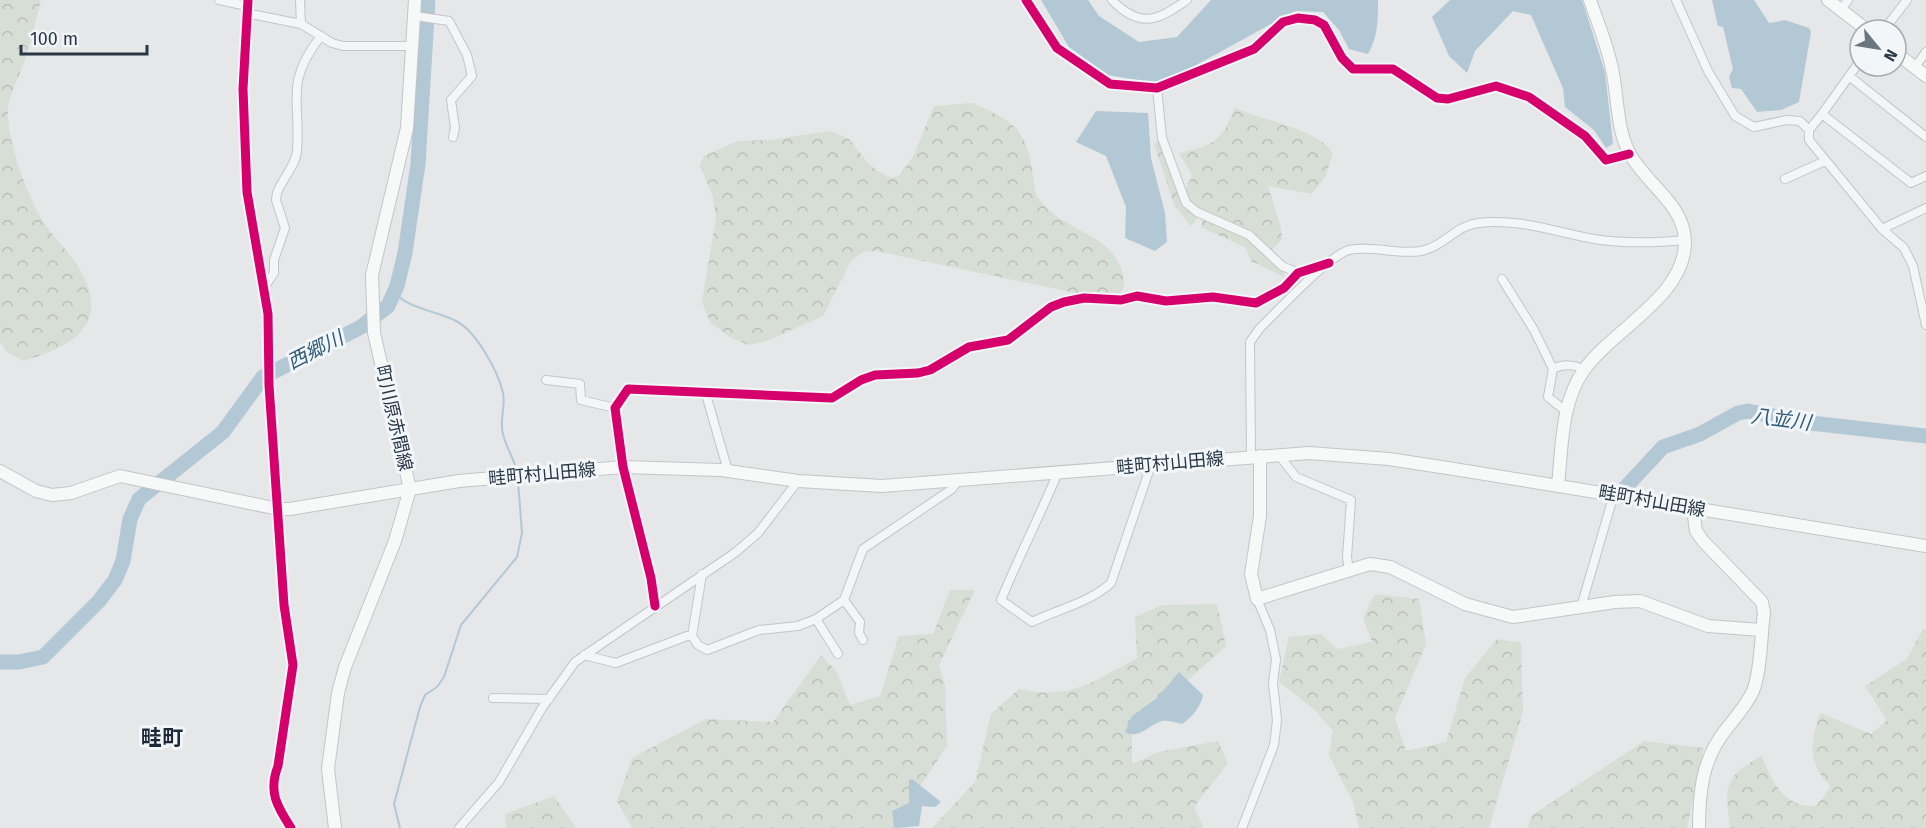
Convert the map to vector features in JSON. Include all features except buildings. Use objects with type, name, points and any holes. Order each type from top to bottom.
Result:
[{"type":"main road","name":"町川原赤間線","points":[[335,828],[328,769],[338,693],[345,668],[395,541],[410,489],[374,333],[372,303],[376,253],[407,128],[415,0]]},
{"type":"main road","points":[[1558,485],[1567,412],[1571,396],[1584,370],[1671,284],[1681,267],[1685,240],[1677,213],[1629,154],[1624,141],[1613,73],[1590,0]]},
{"type":"main road","points":[[1828,0],[1845,5],[1856,18]]},
{"type":"main road","points":[[1908,62],[1926,76]]},
{"type":"main road","name":"畦町村山田線","points":[[278,509],[459,481],[623,467],[728,471],[798,481],[882,486],[1309,453],[1389,459],[1926,546]]},
{"type":"main road","points":[[1255,456],[1260,516],[1251,574],[1257,599],[1370,564],[1390,567],[1412,575],[1465,604],[1513,617],[1581,607],[1640,602],[1708,626],[1761,630]]},
{"type":"main road","points":[[0,471],[36,491],[52,495],[71,493],[120,476],[278,509]]},
{"type":"main road","points":[[1693,508],[1696,531],[1699,536],[1762,602],[1754,688],[1749,700],[1717,742],[1704,768],[1700,789],[1699,828]]},
{"type":"street","points":[[219,0],[247,6],[302,24],[332,43],[353,47],[412,46]]},
{"type":"street","points":[[300,0],[302,24]]},
{"type":"street","points":[[1026,0],[1057,48],[1110,84],[1157,88],[1254,49],[1283,22],[1298,18],[1315,20],[1324,25],[1342,58],[1353,69],[1393,69],[1437,98],[1448,99],[1496,86],[1529,97],[1558,116],[1585,136],[1606,160],[1629,154]]},
{"type":"street","points":[[1112,0],[1126,13],[1144,20],[1156,18],[1186,0]]},
{"type":"street","points":[[1676,0],[1708,71],[1735,116],[1754,127],[1787,120],[1800,121],[1809,130]]},
{"type":"street","points":[[1893,18],[1907,0]]},
{"type":"street","points":[[247,6],[243,88],[247,192],[268,314],[268,368],[284,605],[293,665],[278,766],[273,780],[273,797],[291,828]]},
{"type":"street","points":[[415,16],[449,21],[472,66],[472,76],[451,100],[455,128],[453,137]]},
{"type":"street","points":[[263,289],[274,273],[274,260],[285,228],[276,200],[277,193],[297,153],[295,107],[297,77],[321,36]]},
{"type":"street","points":[[1915,67],[1926,52]]},
{"type":"street","points":[[1848,77],[1809,130],[1809,140],[1882,229],[1904,248],[1910,258],[1925,313],[1926,326]]},
{"type":"street","points":[[1852,78],[1926,136]]},
{"type":"street","points":[[1157,88],[1162,138],[1186,203],[1197,212],[1249,235],[1282,266],[1298,273]]},
{"type":"street","points":[[1821,114],[1911,183],[1926,176]]},
{"type":"street","points":[[1785,179],[1826,161]]},
{"type":"street","points":[[1882,229],[1926,208]]},
{"type":"street","points":[[655,606],[651,578],[623,467],[615,408],[628,389],[832,398],[861,380],[875,375],[918,373],[930,370],[969,347],[1008,340],[1051,307],[1064,302],[1084,298],[1121,300],[1137,296],[1166,301],[1214,297],[1256,303],[1284,288],[1298,273],[1329,262],[1349,250],[1424,251],[1433,248],[1456,231],[1477,223],[1530,224],[1597,240],[1643,244],[1685,240]]},
{"type":"street","points":[[1255,456],[1250,342],[1260,328],[1329,262]]},
{"type":"street","points":[[1502,279],[1534,330],[1553,369],[1548,397],[1567,412]]},
{"type":"street","points":[[1553,369],[1558,366],[1578,366],[1584,370]]},
{"type":"street","points":[[546,380],[580,384],[581,400],[615,408]]},
{"type":"street","points":[[705,392],[728,471]]},
{"type":"street","points":[[1278,454],[1296,477],[1351,500],[1347,557],[1349,571]]},
{"type":"street","points":[[1058,472],[1036,526],[1023,544],[1001,600],[1032,622],[1050,612],[1072,607],[1111,583],[1151,465]]},
{"type":"street","points":[[459,828],[499,782],[568,670],[584,655],[736,552],[758,533],[798,481]]},
{"type":"street","points":[[702,574],[693,636],[698,645],[707,650],[759,630],[798,626],[816,619],[844,600],[863,549],[952,489],[957,482]]},
{"type":"street","points":[[1581,607],[1614,494]]},
{"type":"street","points":[[1242,828],[1250,802],[1274,746],[1276,732],[1273,683],[1275,652],[1257,599]]},
{"type":"street","points":[[844,600],[860,622],[859,633],[863,640]]},
{"type":"street","points":[[816,619],[838,654]]},
{"type":"street","points":[[584,655],[616,663],[675,639],[693,636]]},
{"type":"street","points":[[493,698],[549,699]]},
{"type":"green space","points":[[0,0],[41,0],[29,47],[9,104],[8,119],[12,144],[35,207],[45,224],[75,262],[86,282],[91,300],[90,315],[84,327],[74,338],[43,355],[23,361],[7,352],[0,342]]},
{"type":"green space","points":[[972,103],[1004,119],[1022,136],[1030,159],[1036,194],[1045,206],[1110,250],[1117,260],[1124,280],[1122,290],[1117,296],[1113,299],[1094,297],[876,251],[863,252],[851,261],[823,316],[767,341],[749,345],[731,338],[710,322],[702,302],[716,217],[713,197],[700,165],[704,156],[738,141],[770,140],[830,131],[849,139],[868,163],[891,178],[899,176],[913,157],[934,106]]},
{"type":"green space","points":[[1235,108],[1289,126],[1316,138],[1333,154],[1325,177],[1312,194],[1268,186],[1281,228],[1282,239],[1272,250],[1285,277],[1251,261],[1246,248],[1201,227],[1205,209],[1191,226],[1174,205],[1154,144],[1162,136],[1185,191],[1192,175],[1179,153],[1200,148],[1215,140],[1226,128]]},
{"type":"green space","points":[[950,590],[975,590],[939,665],[945,685],[947,746],[896,822],[896,828],[632,828],[617,801],[632,758],[706,719],[773,722],[821,655],[836,671],[850,705],[880,696],[899,636],[933,634]]},
{"type":"green space","points":[[1375,594],[1419,599],[1426,644],[1395,718],[1406,751],[1446,742],[1465,678],[1497,639],[1521,643],[1523,712],[1489,828],[1359,828],[1353,802],[1329,755],[1333,731],[1314,709],[1279,682],[1289,637],[1321,634],[1337,649],[1372,642],[1363,618]]},
{"type":"green space","points":[[1217,604],[1226,646],[1132,731],[1132,764],[1159,752],[1218,741],[1228,763],[1194,807],[1204,828],[932,828],[975,782],[991,714],[1019,689],[1053,692],[1081,687],[1137,658],[1135,617],[1162,605]]},
{"type":"green space","points":[[1923,629],[1926,630],[1926,828],[1730,828],[1727,802],[1733,777],[1749,763],[1762,756],[1775,784],[1787,798],[1795,803],[1816,806],[1831,787],[1814,761],[1814,735],[1820,713],[1871,734],[1887,720],[1865,686],[1907,659]]},
{"type":"green space","points":[[1644,741],[1704,748],[1687,828],[1528,828],[1531,816]]},
{"type":"green space","points":[[554,796],[576,828],[506,828],[505,814]]},
{"type":"water","points":[[1041,0],[1088,0],[1099,16],[1139,42],[1177,37],[1211,0],[1378,0],[1378,14],[1376,35],[1368,54],[1349,49],[1339,30],[1323,12],[1295,11],[1178,75],[1153,83],[1108,75],[1069,47]]},
{"type":"water","points":[[1450,0],[1582,0],[1605,72],[1613,144],[1606,148],[1594,130],[1565,107],[1563,88],[1531,15],[1513,11],[1475,51],[1467,73],[1449,56],[1432,17]]},
{"type":"water","points":[[1712,0],[1754,0],[1769,23],[1785,20],[1809,28],[1811,32],[1799,102],[1781,110],[1757,112],[1741,89],[1732,88],[1729,77],[1733,69],[1723,27],[1718,26]]},
{"type":"water","points":[[1096,111],[1148,113],[1151,158],[1165,213],[1167,242],[1155,251],[1125,238],[1126,207],[1106,156],[1076,142]]},
{"type":"water","points":[[1179,672],[1203,695],[1193,715],[1182,724],[1162,721],[1140,733],[1125,732],[1132,716],[1157,698]]},
{"type":"water","points":[[912,779],[941,802],[935,807],[922,806],[919,826],[894,827],[892,811],[909,803],[909,780]]},
{"type":"waterway","name":"西郷川","points":[[0,662],[19,662],[43,657],[99,601],[115,580],[123,561],[130,519],[139,499],[223,432],[263,377],[361,327],[388,306],[397,286],[405,253],[418,164],[428,0]]},
{"type":"waterway","points":[[394,293],[408,303],[456,321],[464,326],[478,342],[491,363],[503,393],[502,429],[517,473]]},
{"type":"waterway","name":"八並川","points":[[1624,489],[1663,447],[1700,434],[1738,413],[1748,411],[1802,422],[1926,436]]},
{"type":"waterway","points":[[400,828],[394,804],[425,695],[437,687],[444,677],[461,625],[517,557],[522,533],[518,481]]},
{"type":"cycle path","points":[[248,0],[243,89],[247,192],[268,314],[269,385],[284,605],[293,665],[274,791],[278,806],[291,828]]},
{"type":"cycle path","points":[[1026,0],[1057,48],[1110,84],[1157,88],[1254,49],[1283,22],[1298,18],[1315,20],[1324,25],[1342,58],[1353,69],[1393,69],[1437,98],[1448,99],[1496,86],[1529,97],[1585,136],[1606,160],[1629,154]]},
{"type":"cycle path","points":[[655,606],[651,578],[623,467],[615,408],[628,389],[832,398],[861,380],[875,375],[918,373],[930,370],[969,347],[1008,340],[1051,307],[1064,302],[1084,298],[1121,300],[1137,296],[1166,301],[1213,297],[1256,303],[1284,288],[1298,273],[1329,263]]},
{"type":"district","name":"畦町","points":[[162,738]]}]
